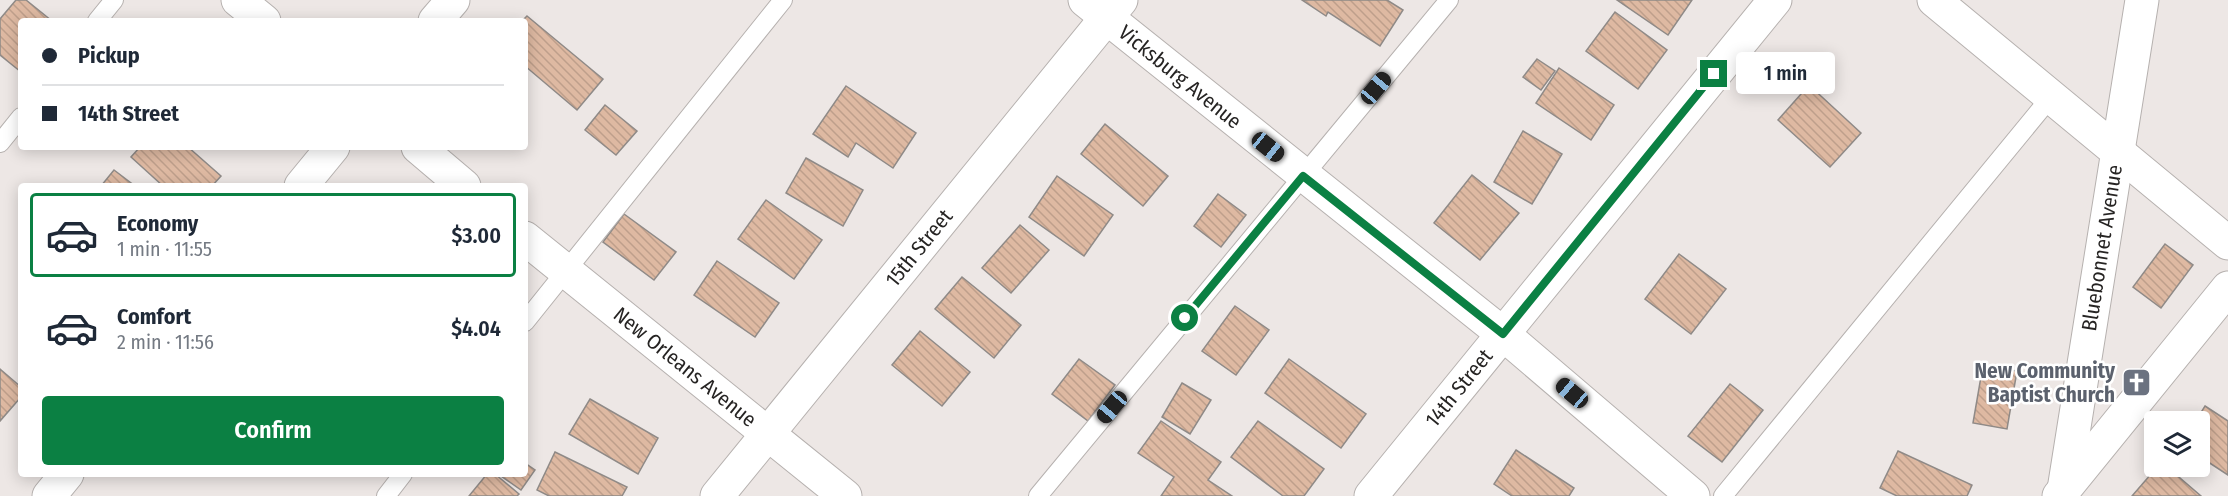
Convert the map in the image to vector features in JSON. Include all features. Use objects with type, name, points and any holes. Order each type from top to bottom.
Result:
[{"type":"street","points":[[238,0],[260,18]]},
{"type":"street","points":[[438,18],[453,0]]},
{"type":"street","name":"14th Street","points":[[1371,496],[1775,0]]},
{"type":"street","points":[[1934,0],[2228,243]]},
{"type":"street","name":"Bluebonnet Avenue","points":[[2062,494],[2142,0]]},
{"type":"street","name":"Vicksburg Avenue","points":[[1104,6],[1303,176],[1503,334],[1693,496]]},
{"type":"street","name":"15th Street","points":[[717,496],[1104,6]]},
{"type":"street","points":[[303,183],[331,150]]},
{"type":"street","points":[[422,150],[460,183]]},
{"type":"street","name":"New Orleans Avenue","points":[[528,241],[845,496]]},
{"type":"street","points":[[2062,494],[2228,288]]},
{"type":"street","points":[[49,496],[65,477]]},
{"type":"lane","points":[[99,18],[114,0]]},
{"type":"lane","points":[[528,318],[783,0]]},
{"type":"lane","points":[[1038,496],[1449,0]]},
{"type":"lane","points":[[1723,496],[2050,98]]},
{"type":"lane","points":[[0,143],[18,121]]},
{"type":"lane","points":[[386,496],[402,477]]},
{"type":"building","points":[[16,0],[26,0],[48,18],[18,18],[18,70],[0,55],[0,19]]},
{"type":"building","points":[[1302,0],[1387,0],[1403,10],[1380,46],[1328,12],[1326,16]]},
{"type":"building","points":[[1617,0],[1692,0],[1668,35]]},
{"type":"building","points":[[1615,12],[1667,50],[1638,89],[1586,51]]},
{"type":"building","points":[[527,16],[603,79],[577,110],[528,69],[528,18],[525,18]]},
{"type":"building","points":[[1537,59],[1555,71],[1541,90],[1523,77]]},
{"type":"building","points":[[1559,68],[1614,105],[1591,140],[1536,103]]},
{"type":"building","points":[[1809,85],[1861,133],[1830,167],[1778,120]]},
{"type":"building","points":[[846,86],[916,133],[893,168],[856,143],[848,157],[813,134]]},
{"type":"building","points":[[605,105],[637,131],[616,155],[585,130]]},
{"type":"building","points":[[1105,124],[1168,176],[1143,206],[1081,154]]},
{"type":"building","points":[[1523,131],[1562,154],[1532,204],[1494,182]]},
{"type":"building","points":[[137,150],[191,150],[221,176],[215,183],[160,183],[131,157]]},
{"type":"building","points":[[806,158],[863,190],[843,226],[786,193]]},
{"type":"building","points":[[114,170],[131,183],[103,183]]},
{"type":"building","points":[[1472,175],[1519,213],[1480,260],[1434,223]]},
{"type":"building","points":[[1057,176],[1113,215],[1084,256],[1029,217]]},
{"type":"building","points":[[1218,194],[1246,215],[1221,247],[1194,226]]},
{"type":"building","points":[[766,200],[822,240],[794,279],[738,239]]},
{"type":"building","points":[[624,214],[676,252],[654,280],[603,242]]},
{"type":"building","points":[[1020,225],[1049,250],[1011,293],[982,268]]},
{"type":"building","points":[[2165,244],[2193,265],[2161,308],[2133,287]]},
{"type":"building","points":[[1679,254],[1726,289],[1691,334],[1645,299]]},
{"type":"building","points":[[717,261],[779,303],[755,337],[694,295]]},
{"type":"building","points":[[962,277],[1021,325],[994,358],[935,309]]},
{"type":"building","points":[[1235,306],[1269,330],[1236,375],[1202,351]]},
{"type":"building","points":[[920,331],[970,372],[942,406],[892,365]]},
{"type":"building","points":[[1079,359],[1115,385],[1088,421],[1052,394]]},
{"type":"building","points":[[1289,359],[1366,414],[1341,448],[1265,393]]},
{"type":"building","points":[[1983,365],[2017,371],[2007,429],[1973,423]]},
{"type":"building","points":[[0,369],[18,384],[18,400],[0,421]]},
{"type":"building","points":[[1182,383],[1211,400],[1190,434],[1162,417]]},
{"type":"building","points":[[1730,384],[1763,410],[1722,462],[1688,436]]},
{"type":"building","points":[[590,399],[658,438],[638,474],[569,434]]},
{"type":"building","points":[[2205,406],[2228,421],[2228,475],[2210,463],[2210,411],[2202,411]]},
{"type":"building","points":[[1161,421],[1221,462],[1208,480],[1232,496],[1161,496],[1174,477],[1138,453]]},
{"type":"building","points":[[1258,421],[1324,469],[1304,496],[1283,496],[1231,457]]},
{"type":"building","points":[[1516,450],[1574,488],[1569,496],[1512,496],[1494,484]]},
{"type":"building","points":[[1898,451],[1972,485],[1967,496],[1897,496],[1880,488]]},
{"type":"building","points":[[555,452],[627,487],[622,496],[549,496],[537,490]]},
{"type":"building","points":[[528,465],[535,470],[521,490],[502,477],[528,477]]},
{"type":"building","points":[[485,477],[499,477],[519,494],[517,496],[469,496]]},
{"type":"building","points":[[2148,477],[2179,477],[2201,496],[2132,496]]},
{"type":"place","name":"New Community Baptist Church","points":[[2136,383]]},
{"type":"route","points":[[1185,318],[1303,176],[1503,334],[1714,74]]}]
